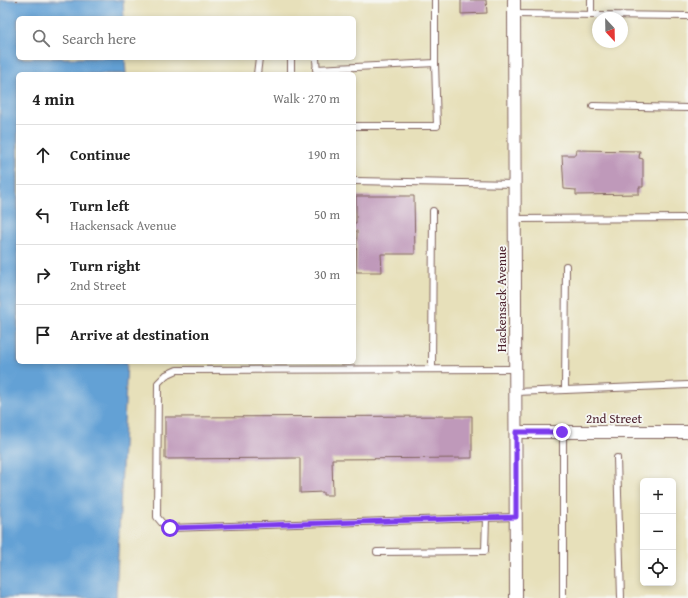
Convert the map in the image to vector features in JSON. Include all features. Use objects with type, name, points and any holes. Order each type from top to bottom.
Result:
[{"type":"street","name":"Hackensack Avenue","points":[[514,0],[516,598]]},
{"type":"street","name":"2nd Street","points":[[516,432],[688,432]]},
{"type":"lane","points":[[356,126],[438,126],[435,63],[435,0]]},
{"type":"lane","points":[[591,0],[591,15]]},
{"type":"lane","points":[[514,14],[688,16]]},
{"type":"lane","points":[[257,72],[259,60]]},
{"type":"lane","points":[[291,60],[291,72]]},
{"type":"lane","points":[[316,60],[317,71],[435,63]]},
{"type":"lane","points":[[593,106],[688,108]]},
{"type":"lane","points":[[356,181],[515,184]]},
{"type":"lane","points":[[432,369],[433,211]]},
{"type":"lane","points":[[515,220],[688,218]]},
{"type":"lane","points":[[565,390],[566,266]]},
{"type":"lane","points":[[516,369],[177,370],[166,375],[158,382],[157,517],[162,524],[170,528],[516,517]]},
{"type":"lane","points":[[516,392],[688,385]]},
{"type":"lane","points":[[562,432],[563,598]]},
{"type":"lane","points":[[617,458],[621,598]]},
{"type":"lane","points":[[377,552],[485,551],[486,517]]},
{"type":"water","points":[[0,0],[123,0],[124,16],[16,16],[16,60],[125,60],[126,72],[16,72],[16,364],[127,364],[116,598],[0,598]]},
{"type":"building","points":[[461,0],[486,0],[487,13],[461,14]]},
{"type":"building","points":[[577,150],[640,151],[639,158],[643,159],[643,187],[639,187],[639,194],[576,195],[576,190],[564,189],[562,155],[576,155]]},
{"type":"building","points":[[356,196],[414,196],[415,254],[381,254],[382,272],[356,272]]},
{"type":"building","points":[[472,416],[472,458],[332,459],[333,495],[323,495],[323,492],[300,493],[300,458],[165,459],[165,417]]},
{"type":"route","points":[[170,528],[475,517],[516,517],[516,432],[562,432]]}]
